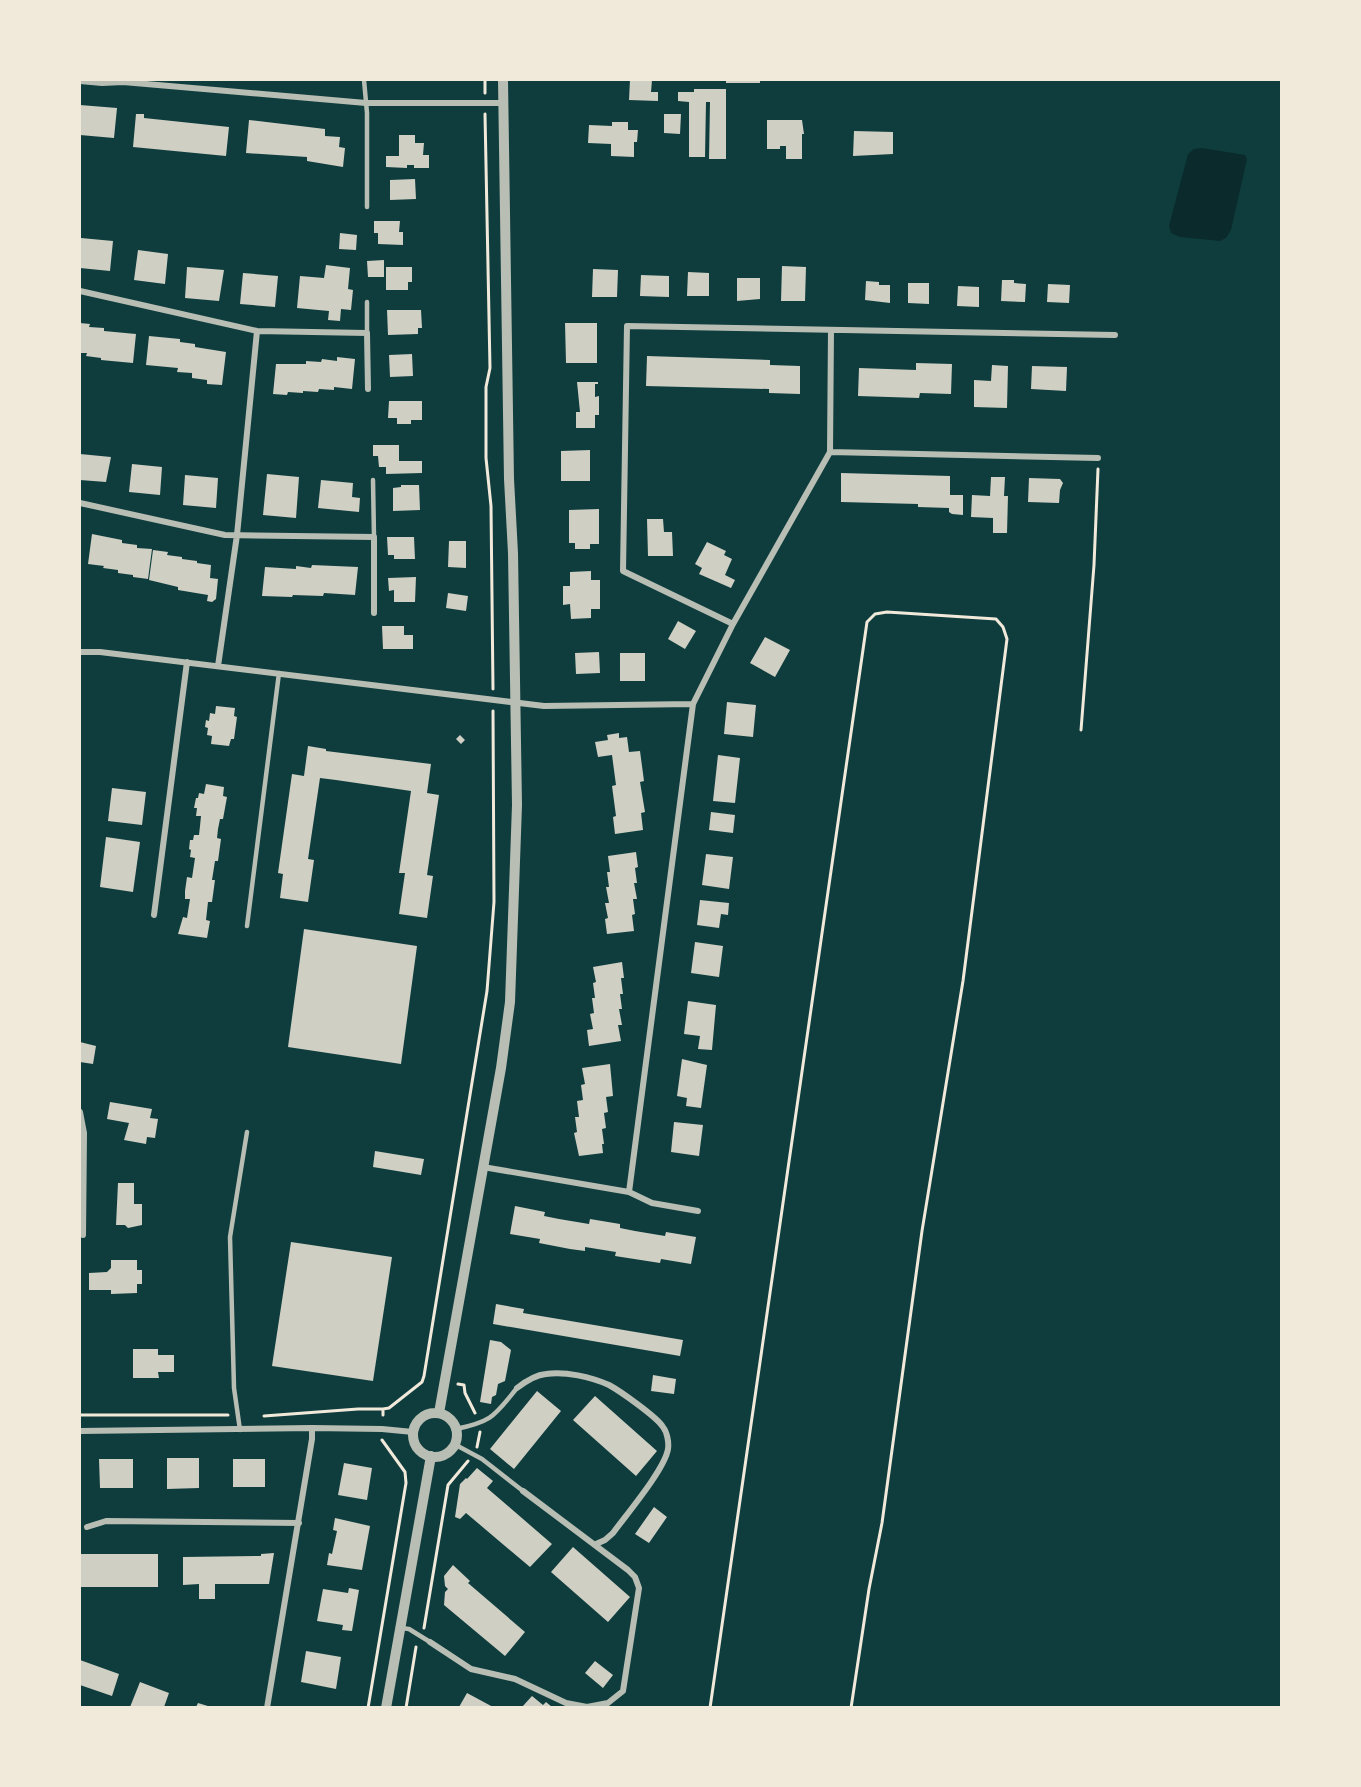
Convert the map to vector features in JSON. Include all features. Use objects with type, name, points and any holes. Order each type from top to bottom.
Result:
[{"type":"street","points":[[439,1413],[501,1068],[510,1002],[517,834],[503,80]]},
{"type":"street","points":[[80,81],[102,83],[123,81],[366,103],[503,103]]},
{"type":"street","points":[[80,291],[257,331],[367,333],[368,389]]},
{"type":"street","points":[[733,624],[622,572],[627,327],[1115,334]]},
{"type":"street","points":[[629,1192],[693,704],[733,624],[830,452],[831,330]]},
{"type":"street","points":[[218,666],[237,535],[257,331]]},
{"type":"street","points":[[830,452],[1098,458]]},
{"type":"street","points":[[80,503],[225,535],[374,537],[375,613]]},
{"type":"street","points":[[80,652],[100,652],[187,662],[544,706],[693,704]]},
{"type":"street","points":[[154,915],[187,662]]},
{"type":"street","points":[[80,1112],[84,1133],[83,1235]]},
{"type":"street","points":[[483,1167],[629,1192],[652,1203],[698,1211]]},
{"type":"street","points":[[517,1388],[535,1377],[546,1374],[563,1373],[592,1379],[610,1386],[637,1404],[663,1426],[669,1449],[660,1469],[613,1533],[596,1544]]},
{"type":"street","points":[[439,1413],[452,1422],[456,1430],[454,1444],[444,1454],[431,1456],[423,1453],[413,1440],[416,1424],[422,1417],[430,1414],[439,1413]]},
{"type":"street","points":[[267,1707],[299,1523],[312,1428]]},
{"type":"street","points":[[80,1431],[312,1428],[413,1432]]},
{"type":"street","points":[[386,1707],[431,1456]]},
{"type":"street","points":[[430,1642],[471,1669],[515,1678],[566,1703],[587,1707],[608,1703],[623,1691],[639,1588],[635,1577],[596,1544],[523,1491]]},
{"type":"street","points":[[87,1527],[106,1521],[299,1523]]},
{"type":"lane","points":[[364,80],[367,207]]},
{"type":"lane","points":[[367,302],[367,333]]},
{"type":"lane","points":[[373,480],[374,537]]},
{"type":"lane","points":[[247,926],[279,673]]},
{"type":"lane","points":[[240,1430],[234,1388],[230,1237],[247,1132]]},
{"type":"lane","points":[[456,1430],[487,1421],[495,1415],[517,1388]]},
{"type":"lane","points":[[454,1444],[482,1459],[523,1491]]},
{"type":"lane","points":[[400,1628],[410,1629],[430,1642]]},
{"type":"path","points":[[383,1415],[383,1409],[389,1408],[422,1382],[424,1376],[489,969],[494,902],[491,506],[486,458],[486,387],[490,368],[485,80]]},
{"type":"path","points":[[1081,730],[1094,565],[1098,458]]},
{"type":"path","points":[[710,1707],[867,622],[875,614],[887,612],[996,619],[1003,627],[1007,639],[963,981],[922,1231],[882,1523],[869,1588],[851,1707]]},
{"type":"path","points":[[458,1384],[464,1385],[465,1393],[477,1417]]},
{"type":"path","points":[[477,1448],[480,1431]]},
{"type":"path","points":[[368,1707],[405,1483],[405,1472],[382,1440]]},
{"type":"path","points":[[424,1628],[448,1485],[470,1460]]},
{"type":"path","points":[[406,1707],[416,1647]]},
{"type":"water","points":[[1202,148],[1245,155],[1247,159],[1231,230],[1226,238],[1220,241],[1180,237],[1171,233],[1169,226],[1188,154],[1194,149]]},
{"type":"building","points":[[630,80],[652,80],[651,92],[658,92],[658,101],[629,100]]},
{"type":"building","points":[[726,80],[760,80],[760,83],[726,83]]},
{"type":"building","points":[[694,89],[726,89],[726,159],[709,159],[710,102],[706,102],[705,157],[689,157],[689,102],[678,101],[678,92],[694,92]]},
{"type":"building","points":[[80,105],[117,108],[114,138],[80,135]]},
{"type":"building","points":[[136,114],[144,114],[144,118],[229,127],[226,156],[133,147]]},
{"type":"building","points":[[664,114],[681,114],[680,134],[664,133]]},
{"type":"building","points":[[249,120],[325,129],[325,136],[340,137],[339,147],[345,148],[343,167],[307,161],[307,157],[246,153]]},
{"type":"building","points":[[767,120],[802,120],[804,134],[802,134],[802,159],[786,159],[786,146],[780,146],[780,149],[767,149]]},
{"type":"building","points":[[612,122],[628,122],[628,130],[638,130],[637,142],[634,142],[634,157],[611,156],[611,144],[588,143],[589,125],[612,126]]},
{"type":"building","points":[[854,131],[893,132],[893,154],[853,156]]},
{"type":"building","points":[[399,135],[415,135],[415,143],[424,143],[423,155],[429,155],[429,168],[414,168],[414,165],[407,165],[407,168],[386,167],[386,156],[399,156]]},
{"type":"building","points":[[415,179],[416,199],[390,200],[390,180]]},
{"type":"building","points":[[374,221],[400,221],[399,232],[403,232],[403,245],[378,244],[378,233],[374,233]]},
{"type":"building","points":[[340,233],[357,235],[356,250],[339,249]]},
{"type":"building","points":[[81,238],[113,241],[110,271],[80,268]]},
{"type":"building","points":[[138,250],[168,254],[165,284],[134,280]]},
{"type":"building","points":[[384,260],[384,277],[368,277],[367,261]]},
{"type":"building","points":[[326,265],[350,268],[348,289],[353,290],[351,310],[341,309],[340,321],[328,320],[329,311],[297,308],[300,276],[324,278]]},
{"type":"building","points":[[782,266],[806,267],[805,301],[781,301]]},
{"type":"building","points":[[187,267],[224,270],[219,301],[185,298]]},
{"type":"building","points":[[386,267],[412,267],[412,282],[408,282],[408,290],[386,290]]},
{"type":"building","points":[[593,269],[618,270],[617,297],[592,297]]},
{"type":"building","points":[[688,272],[709,273],[709,296],[687,296]]},
{"type":"building","points":[[243,273],[278,276],[275,307],[240,304]]},
{"type":"building","points":[[641,275],[669,276],[669,297],[640,296]]},
{"type":"building","points":[[737,278],[760,278],[760,299],[737,301]]},
{"type":"building","points":[[1002,280],[1014,280],[1014,283],[1026,284],[1025,302],[1001,301]]},
{"type":"building","points":[[866,281],[879,282],[879,285],[890,285],[890,303],[865,300]]},
{"type":"building","points":[[908,283],[929,283],[929,304],[908,303]]},
{"type":"building","points":[[1048,284],[1070,285],[1069,303],[1047,302]]},
{"type":"building","points":[[958,286],[979,287],[979,307],[957,306]]},
{"type":"building","points":[[387,310],[421,310],[422,328],[418,328],[418,334],[388,335]]},
{"type":"building","points":[[80,323],[90,324],[89,327],[104,328],[104,331],[136,334],[133,363],[101,360],[101,358],[86,356],[87,353],[80,353]]},
{"type":"building","points":[[565,323],[597,323],[597,363],[566,363]]},
{"type":"building","points":[[149,336],[180,339],[180,342],[195,344],[195,347],[226,352],[222,385],[207,384],[207,380],[192,378],[192,373],[177,372],[178,368],[146,365]]},
{"type":"building","points":[[412,354],[413,376],[390,377],[389,355]]},
{"type":"building","points":[[647,356],[770,360],[770,365],[800,366],[800,394],[769,393],[769,389],[646,386]]},
{"type":"building","points":[[337,357],[355,359],[352,389],[334,387],[334,390],[319,389],[318,392],[273,394],[276,364],[306,364],[306,361],[321,362],[322,359],[337,361]]},
{"type":"building","points":[[916,363],[952,364],[951,394],[920,393],[919,398],[858,396],[859,368],[916,370]]},
{"type":"building","points":[[992,365],[1008,366],[1007,408],[974,407],[974,380],[991,381]]},
{"type":"building","points":[[1032,366],[1067,367],[1066,391],[1031,389]]},
{"type":"building","points":[[577,382],[598,382],[595,384],[595,397],[599,396],[599,415],[595,415],[595,428],[576,428],[576,412],[580,412]]},
{"type":"building","points":[[389,401],[422,401],[422,420],[411,420],[411,424],[397,424],[397,418],[388,418]]},
{"type":"building","points":[[373,445],[399,445],[399,461],[422,461],[422,473],[386,474],[386,467],[379,467],[378,456],[373,456]]},
{"type":"building","points":[[590,450],[590,481],[561,481],[561,451]]},
{"type":"building","points":[[80,454],[111,457],[106,482],[80,480]]},
{"type":"building","points":[[132,464],[162,467],[160,495],[129,492]]},
{"type":"building","points":[[841,473],[950,476],[950,495],[963,495],[963,515],[952,514],[949,508],[918,507],[918,504],[841,502]]},
{"type":"building","points":[[267,474],[299,477],[296,518],[263,515]]},
{"type":"building","points":[[185,475],[218,478],[216,508],[183,505]]},
{"type":"building","points":[[991,477],[1005,477],[1004,496],[1008,496],[1007,533],[993,533],[993,518],[971,517],[972,495],[990,496]]},
{"type":"building","points":[[1029,478],[1060,479],[1063,483],[1059,503],[1028,502]]},
{"type":"building","points":[[321,480],[353,483],[352,497],[360,498],[359,512],[318,508]]},
{"type":"building","points":[[401,485],[419,485],[420,510],[393,511],[393,488],[401,487]]},
{"type":"building","points":[[599,509],[599,544],[590,544],[590,549],[575,549],[575,543],[569,543],[569,510]]},
{"type":"building","points":[[647,519],[663,519],[664,532],[672,532],[673,556],[648,556]]},
{"type":"building","points":[[92,534],[122,540],[122,543],[137,545],[137,548],[152,549],[148,579],[118,573],[118,570],[103,568],[104,566],[88,564]]},
{"type":"building","points":[[387,537],[414,537],[415,559],[394,559],[394,555],[388,555]]},
{"type":"building","points":[[449,541],[466,541],[466,568],[448,567]]},
{"type":"building","points":[[707,542],[726,551],[724,555],[732,559],[725,575],[735,580],[731,588],[699,574],[702,568],[695,564]]},
{"type":"building","points":[[153,550],[168,552],[167,555],[211,565],[210,578],[218,579],[216,599],[212,602],[207,601],[208,595],[178,590],[178,587],[149,580]]},
{"type":"building","points":[[312,565],[358,567],[355,595],[324,593],[323,596],[262,596],[265,567],[296,569],[296,566],[311,568]]},
{"type":"building","points":[[591,571],[591,580],[600,580],[600,609],[591,609],[591,618],[571,619],[570,604],[563,605],[563,586],[570,586],[570,572]]},
{"type":"building","points":[[416,577],[415,602],[394,602],[394,590],[389,591],[388,578]]},
{"type":"building","points":[[448,593],[468,596],[466,611],[446,608]]},
{"type":"building","points":[[678,621],[696,631],[685,649],[668,639]]},
{"type":"building","points":[[382,626],[404,626],[404,635],[413,635],[413,649],[383,649]]},
{"type":"building","points":[[765,637],[790,650],[775,677],[750,663]]},
{"type":"building","points":[[599,652],[600,673],[576,674],[575,653]]},
{"type":"building","points":[[620,653],[645,653],[645,681],[620,681]]},
{"type":"building","points":[[727,702],[756,705],[753,737],[724,734]]},
{"type":"building","points":[[216,706],[235,708],[234,716],[237,717],[234,739],[231,739],[229,746],[211,744],[212,736],[207,735],[206,720],[209,721],[210,713],[215,714]]},
{"type":"building","points":[[619,733],[619,738],[627,737],[629,752],[640,751],[644,781],[640,782],[645,812],[641,813],[643,830],[615,834],[613,817],[616,816],[612,786],[616,785],[612,755],[598,757],[595,742],[608,740],[607,735]]},
{"type":"building","points":[[460,735],[465,740],[461,744],[456,739]]},
{"type":"building","points":[[308,746],[326,749],[326,751],[431,764],[427,793],[439,795],[427,875],[433,876],[427,918],[399,914],[405,873],[399,873],[411,791],[336,780],[320,778],[308,859],[314,860],[308,902],[280,898],[283,874],[278,873],[292,774],[304,776]]},
{"type":"building","points":[[718,755],[740,758],[735,803],[713,801]]},
{"type":"building","points":[[206,784],[224,787],[223,796],[227,797],[223,819],[220,819],[218,829],[217,838],[221,839],[212,880],[215,880],[212,902],[208,902],[206,920],[210,921],[207,938],[178,934],[183,917],[187,918],[190,899],[185,899],[185,891],[187,877],[192,878],[195,858],[190,857],[190,840],[193,840],[194,835],[199,835],[201,816],[196,816],[197,808],[194,808],[199,793],[204,794]]},
{"type":"building","points":[[112,788],[146,792],[142,825],[108,821]]},
{"type":"building","points":[[711,812],[735,815],[733,833],[709,830]]},
{"type":"building","points":[[106,837],[140,842],[133,892],[100,887]]},
{"type":"building","points":[[636,852],[637,883],[634,883],[637,899],[633,899],[635,914],[632,915],[634,931],[607,934],[605,919],[608,918],[605,903],[609,903],[606,887],[609,887],[607,872],[610,872],[608,856]]},
{"type":"building","points":[[706,854],[733,857],[729,889],[702,885]]},
{"type":"building","points":[[700,900],[729,903],[728,915],[721,914],[719,928],[697,925]]},
{"type":"building","points":[[304,929],[417,946],[401,1064],[288,1047]]},
{"type":"building","points":[[695,942],[723,946],[719,977],[691,973]]},
{"type":"building","points":[[622,962],[623,994],[620,994],[622,1009],[619,1009],[622,1025],[618,1025],[621,1041],[589,1046],[587,1030],[593,1029],[590,1014],[594,1013],[592,998],[595,998],[593,983],[596,982],[593,967]]},
{"type":"building","points":[[688,1001],[716,1005],[712,1050],[698,1049],[700,1036],[684,1034]]},
{"type":"building","points":[[80,1042],[96,1046],[93,1064],[80,1062]]},
{"type":"building","points":[[682,1059],[707,1065],[701,1108],[686,1106],[687,1098],[677,1096]]},
{"type":"building","points":[[610,1064],[613,1096],[606,1097],[608,1112],[604,1113],[606,1128],[602,1129],[603,1153],[579,1156],[574,1133],[577,1132],[575,1117],[579,1117],[577,1101],[583,1100],[581,1085],[585,1084],[582,1068]]},
{"type":"building","points":[[110,1102],[152,1109],[150,1118],[158,1119],[155,1138],[147,1137],[146,1144],[124,1140],[129,1123],[107,1119]]},
{"type":"building","points":[[674,1122],[703,1125],[699,1156],[671,1152]]},
{"type":"building","points":[[375,1151],[424,1159],[421,1175],[373,1167]]},
{"type":"building","points":[[118,1183],[134,1183],[134,1204],[142,1204],[142,1225],[128,1228],[125,1225],[116,1225]]},
{"type":"building","points":[[515,1206],[545,1212],[544,1216],[559,1219],[589,1224],[590,1219],[620,1224],[620,1228],[635,1231],[665,1236],[666,1232],[696,1237],[691,1264],[661,1259],[660,1263],[615,1256],[616,1252],[585,1247],[585,1251],[570,1249],[539,1243],[540,1239],[510,1234]]},
{"type":"building","points":[[291,1242],[392,1257],[373,1381],[272,1366]]},
{"type":"building","points":[[111,1260],[137,1260],[137,1270],[142,1270],[142,1284],[137,1284],[137,1293],[111,1294],[111,1290],[89,1290],[89,1273],[107,1272],[111,1268]]},
{"type":"building","points":[[496,1304],[524,1309],[523,1313],[683,1340],[680,1356],[493,1324]]},
{"type":"building","points":[[490,1340],[501,1342],[511,1350],[505,1381],[498,1384],[491,1404],[480,1402]]},
{"type":"building","points":[[133,1349],[158,1349],[158,1355],[174,1355],[174,1372],[158,1372],[159,1378],[133,1378]]},
{"type":"building","points":[[653,1375],[676,1379],[674,1394],[651,1391]]},
{"type":"building","points":[[537,1391],[561,1411],[514,1469],[490,1449]]},
{"type":"building","points":[[595,1396],[657,1451],[636,1476],[573,1420]]},
{"type":"building","points":[[167,1458],[199,1458],[199,1488],[167,1489]]},
{"type":"building","points":[[99,1459],[133,1459],[133,1488],[100,1488]]},
{"type":"building","points":[[233,1459],[265,1459],[265,1487],[233,1487]]},
{"type":"building","points":[[344,1463],[372,1468],[367,1500],[338,1495]]},
{"type":"building","points":[[477,1468],[493,1481],[487,1488],[552,1544],[530,1567],[466,1513],[460,1519],[455,1517],[460,1484]]},
{"type":"building","points":[[654,1507],[667,1517],[649,1543],[635,1534]]},
{"type":"building","points":[[335,1518],[370,1526],[362,1570],[327,1565],[337,1531],[333,1530]]},
{"type":"building","points":[[573,1547],[630,1597],[608,1622],[551,1572]]},
{"type":"building","points":[[274,1553],[269,1584],[215,1584],[215,1599],[199,1599],[199,1584],[183,1585],[183,1557],[261,1556],[261,1554]]},
{"type":"building","points":[[81,1554],[158,1554],[158,1587],[81,1587]]},
{"type":"building","points":[[453,1565],[470,1581],[468,1583],[525,1632],[505,1656],[444,1605],[445,1592],[448,1589],[445,1586],[444,1576]]},
{"type":"building","points":[[349,1588],[359,1590],[352,1631],[342,1630],[343,1625],[317,1621],[323,1589],[348,1593]]},
{"type":"building","points":[[306,1651],[341,1657],[336,1689],[301,1682]]},
{"type":"building","points":[[80,1660],[119,1674],[112,1696],[80,1685]]},
{"type":"building","points":[[595,1661],[613,1675],[603,1688],[585,1673]]},
{"type":"building","points":[[140,1682],[169,1693],[164,1707],[130,1707]]},
{"type":"building","points":[[467,1693],[493,1707],[459,1707]]},
{"type":"building","points":[[532,1696],[543,1705],[546,1702],[552,1707],[522,1707]]},
{"type":"building","points":[[198,1703],[211,1707],[196,1707]]}]
